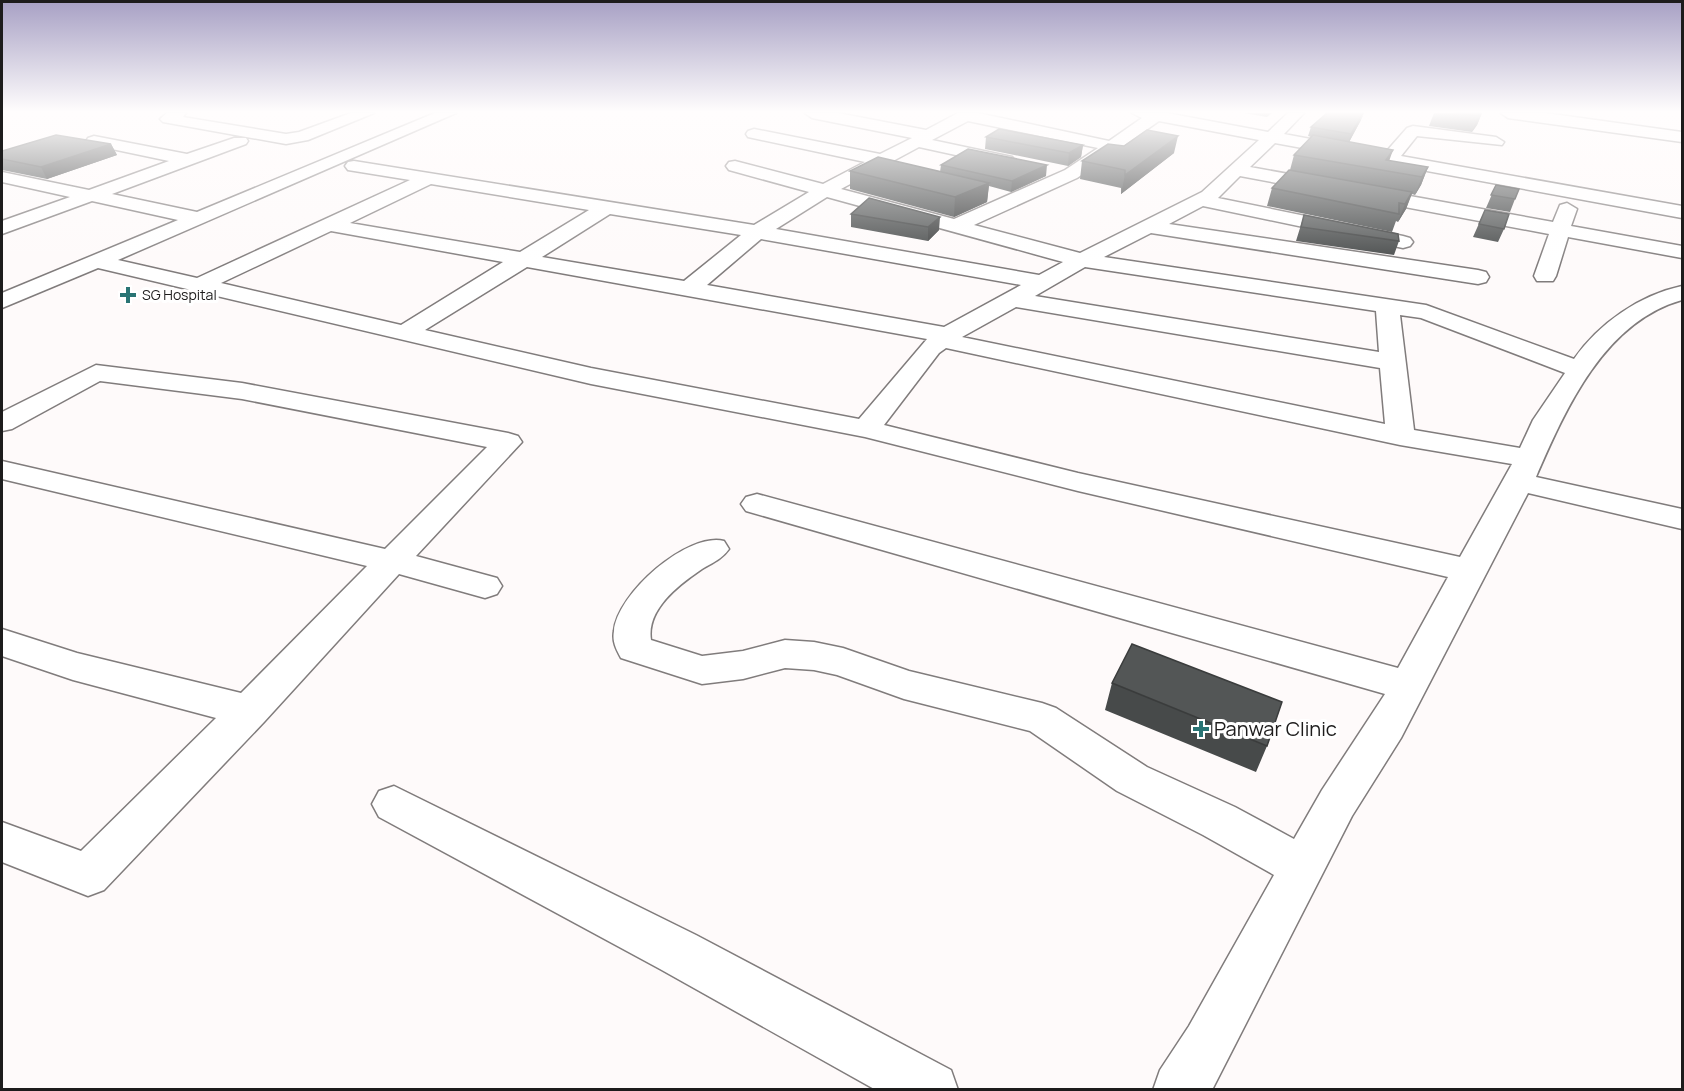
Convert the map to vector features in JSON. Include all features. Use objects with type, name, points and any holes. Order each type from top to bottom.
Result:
[{"type":"street","points":[[2,228],[178,164]]},
{"type":"street","points":[[2,301],[308,164]]},
{"type":"street","points":[[2,286],[329,164]]},
{"type":"street","points":[[873,164],[881,166]]},
{"type":"street","points":[[689,289],[757,232],[827,189],[884,164]]},
{"type":"street","points":[[1024,164],[1071,174]]},
{"type":"street","points":[[957,225],[1071,174],[1085,164]]},
{"type":"street","points":[[866,429],[930,348],[945,337],[1082,260],[1201,200],[1242,164]]},
{"type":"street","points":[[1422,164],[1683,212]]},
{"type":"street","points":[[123,267],[354,165],[1042,282]]},
{"type":"street","points":[[735,166],[827,189],[1082,260],[1426,312],[1580,370]]},
{"type":"street","points":[[1236,170],[1683,252]]},
{"type":"street","points":[[2,177],[189,216]]},
{"type":"street","points":[[200,285],[432,177]]},
{"type":"street","points":[[980,192],[1013,200]]},
{"type":"street","points":[[1545,276],[1573,192]]},
{"type":"street","points":[[1201,200],[1403,242]]},
{"type":"street","points":[[1408,266],[1403,242],[1422,204]]},
{"type":"street","points":[[404,333],[608,207]]},
{"type":"street","points":[[329,225],[945,337],[1400,436],[1524,470],[1683,519]]},
{"type":"street","points":[[1151,227],[1478,277],[1426,312]]},
{"type":"street","points":[[95,261],[591,376],[866,429],[1078,482],[1469,570]]},
{"type":"street","points":[[1180,1089],[1208,1045],[1337,803],[1387,727],[1524,470],[1547,420],[1590,354],[1623,322],[1657,300],[1683,293]]},
{"type":"street","points":[[1012,299],[1392,362]]},
{"type":"street","points":[[1387,306],[1400,436]]},
{"type":"street","points":[[2,423],[125,356]]},
{"type":"street","points":[[2,842],[88,875],[250,711],[391,561],[508,442],[242,391],[96,373]]},
{"type":"street","points":[[2,470],[391,561],[485,586]]},
{"type":"street","points":[[758,504],[1409,686]]},
{"type":"street","points":[[712,549],[696,557],[669,577],[651,597],[638,615],[632,630],[634,648],[702,670],[743,665],[784,654],[814,656],[843,662],[904,684],[1042,718],[1132,779],[1219,821],[1303,868]]},
{"type":"street","points":[[2,642],[73,666],[250,711]]},
{"type":"street","points":[[394,804],[678,952],[931,1089]]},
{"type":"building","points":[[26,164],[50,164],[41,167]]},
{"type":"building","points":[[864,164],[908,164],[989,183],[955,197],[850,171]]},
{"type":"building","points":[[1042,164],[1047,165],[1012,181],[941,165]]},
{"type":"building","points":[[1096,164],[1140,164],[1125,175],[1125,170]]},
{"type":"building","points":[[1346,164],[1409,164],[1428,167],[1422,177]]},
{"type":"building","points":[[1289,170],[1412,192],[1405,204],[1399,203],[1399,214],[1272,188]]},
{"type":"building","points":[[1496,185],[1519,189],[1515,199],[1491,195]]},
{"type":"building","points":[[869,198],[940,217],[928,227],[851,214]]},
{"type":"building","points":[[1485,210],[1509,214],[1504,229],[1479,224]]},
{"type":"building","points":[[1304,215],[1398,234],[1399,241],[1301,227]]},
{"type":"building","points":[[1132,644],[1282,702],[1267,746],[1112,683]]},
{"type":"place","name":"SG Hospital","points":[[128,295]]},
{"type":"place","name":"Panwar Clinic","points":[[1201,729]]}]
